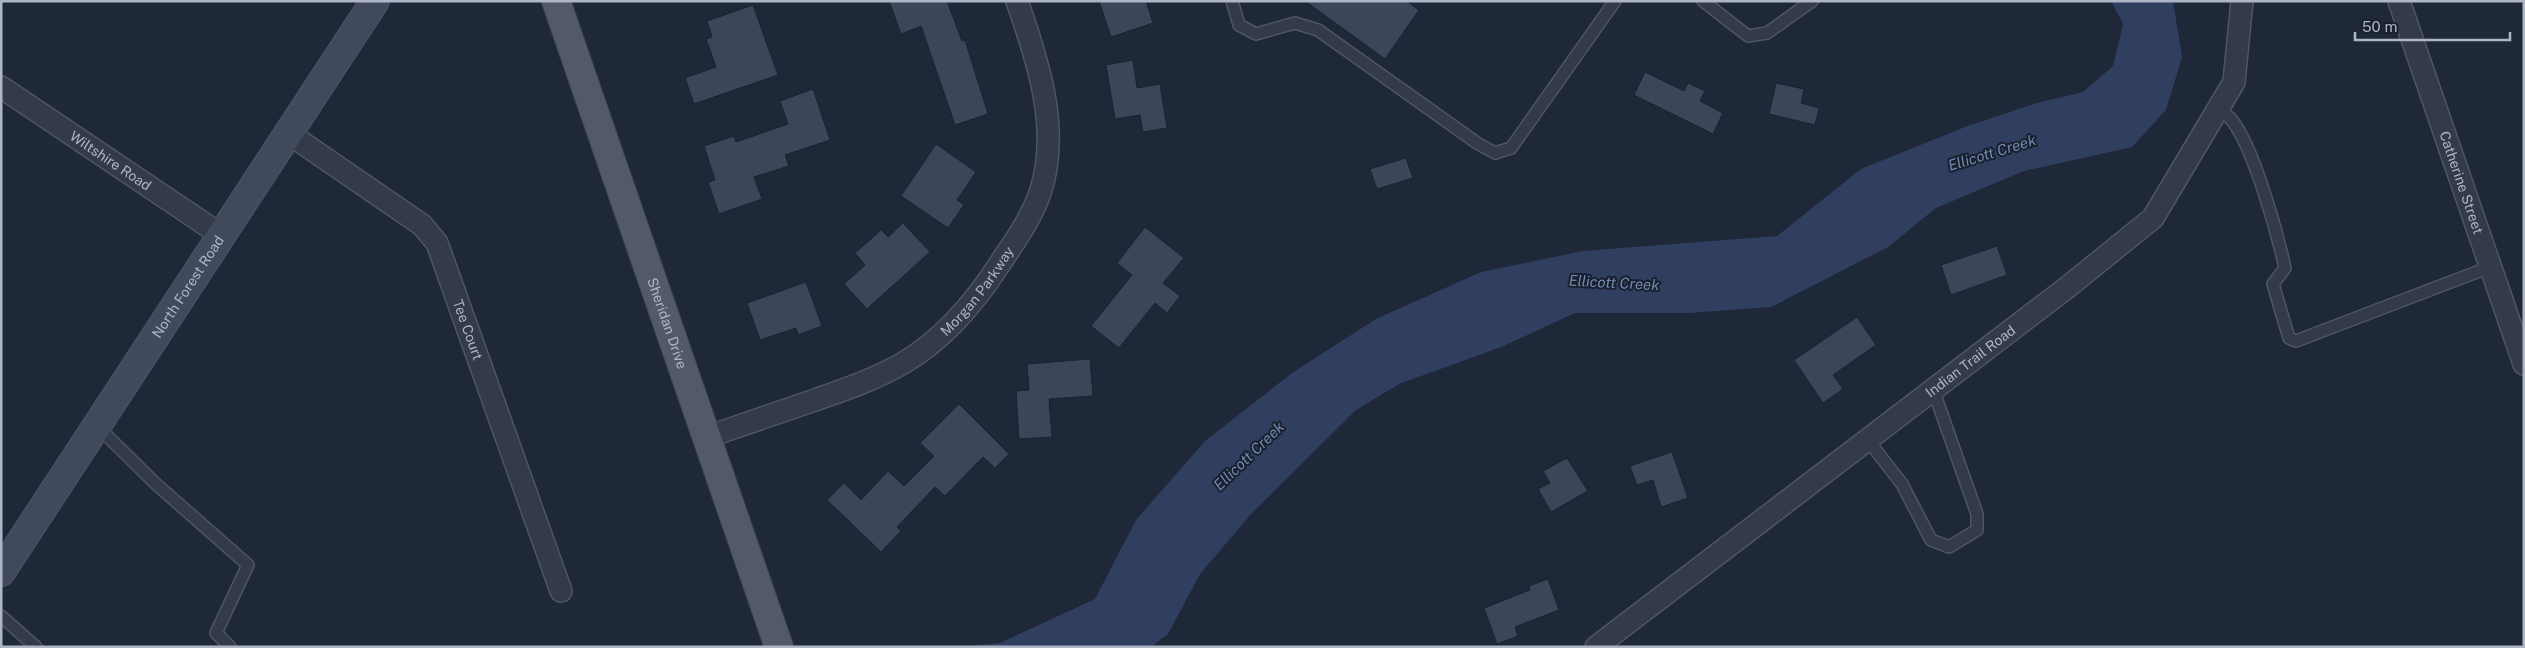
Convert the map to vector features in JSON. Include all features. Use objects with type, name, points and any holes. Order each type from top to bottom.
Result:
[{"type":"main road","name":"North Forest Road","points":[[1,572],[375,1]]},
{"type":"main road","name":"Sheridan Drive","points":[[556,1],[779,647]]},
{"type":"street","name":"Morgan Parkway","points":[[708,437],[854,386],[906,361],[935,340],[964,311],[991,278],[1027,221],[1039,194],[1045,175],[1048,147],[1047,117],[1040,79],[1017,1]]},
{"type":"street","name":"Indian Trail Road","points":[[1596,647],[2069,286],[2153,218],[2234,82],[2242,1]]},
{"type":"street","name":"Catherine Street","points":[[2399,1],[2524,364]]},
{"type":"street","name":"Wiltshire Road","points":[[1,87],[221,235]]},
{"type":"street","name":"Tee Court","points":[[288,133],[422,225],[437,243],[561,591]]},
{"type":"lane","points":[[1232,1],[1240,25],[1256,34],[1295,23],[1318,30],[1477,143],[1495,153],[1511,148],[1615,1]]},
{"type":"lane","points":[[1703,1],[1748,36],[1767,33],[1812,1]]},
{"type":"lane","points":[[2218,109],[2230,118],[2239,132],[2268,208],[2285,268],[2273,284],[2289,338],[2296,341],[2490,267]]},
{"type":"lane","points":[[1867,439],[1902,484],[1930,540],[1949,547],[1977,530],[1977,514],[1933,389]]},
{"type":"lane","points":[[96,425],[156,484],[248,565],[216,633],[230,647]]},
{"type":"lane","points":[[1,616],[36,647]]},
{"type":"water","name":"Ellicott Creek","points":[[2111,1],[2173,1],[2182,57],[2166,110],[2132,147],[2024,171],[1936,208],[1888,247],[1771,307],[1689,313],[1575,313],[1501,347],[1399,384],[1356,410],[1252,513],[1200,574],[1168,634],[1151,647],[960,647],[1000,643],[1095,599],[1136,520],[1205,441],[1292,373],[1376,319],[1481,272],[1583,251],[1777,236],[1861,169],[1965,127],[2037,103],[2083,92],[2113,66],[2123,24]]},
{"type":"building","points":[[889,1],[947,1],[962,41],[965,40],[988,114],[955,125],[921,26],[901,34]]},
{"type":"building","points":[[1099,1],[1146,1],[1153,23],[1111,37]]},
{"type":"building","points":[[1305,1],[1407,1],[1419,10],[1385,59]]},
{"type":"building","points":[[753,5],[778,75],[694,104],[685,78],[716,67],[706,39],[712,37],[707,21]]},
{"type":"building","points":[[1133,60],[1137,88],[1160,84],[1167,128],[1143,132],[1140,115],[1115,119],[1106,65]]},
{"type":"building","points":[[1645,72],[1684,91],[1688,83],[1705,91],[1700,101],[1723,113],[1713,134],[1634,95]]},
{"type":"building","points":[[1776,83],[1804,89],[1801,103],[1819,108],[1815,125],[1769,114]]},
{"type":"building","points":[[813,89],[830,140],[785,155],[789,166],[754,177],[762,199],[719,214],[708,182],[715,180],[704,146],[734,136],[736,142],[788,124],[780,101]]},
{"type":"building","points":[[936,144],[976,172],[957,200],[964,205],[948,228],[901,196]]},
{"type":"building","points":[[1406,158],[1413,178],[1377,189],[1370,169]]},
{"type":"building","points":[[903,223],[930,252],[867,309],[844,284],[865,265],[855,253],[881,230],[888,237]]},
{"type":"building","points":[[1145,227],[1184,258],[1163,283],[1180,296],[1167,313],[1155,303],[1119,348],[1091,326],[1132,275],[1117,263]]},
{"type":"building","points":[[1997,246],[2007,275],[1951,295],[1941,265]]},
{"type":"building","points":[[806,282],[822,326],[798,335],[796,328],[760,340],[747,303]]},
{"type":"building","points":[[1857,317],[1876,345],[1833,375],[1843,389],[1823,403],[1794,360]]},
{"type":"building","points":[[1090,359],[1093,396],[1049,399],[1052,437],[1019,439],[1016,391],[1029,390],[1027,364]]},
{"type":"building","points":[[959,404],[1009,454],[995,468],[983,457],[945,496],[935,487],[897,527],[901,531],[881,552],[827,500],[844,483],[861,500],[888,471],[904,486],[934,456],[920,443]]},
{"type":"building","points":[[1672,452],[1688,498],[1661,507],[1653,480],[1637,485],[1630,466]]},
{"type":"building","points":[[1567,458],[1588,491],[1551,512],[1538,489],[1550,483],[1543,471]]},
{"type":"building","points":[[1548,579],[1559,610],[1515,627],[1518,636],[1497,644],[1484,608],[1530,590],[1529,586]]}]
